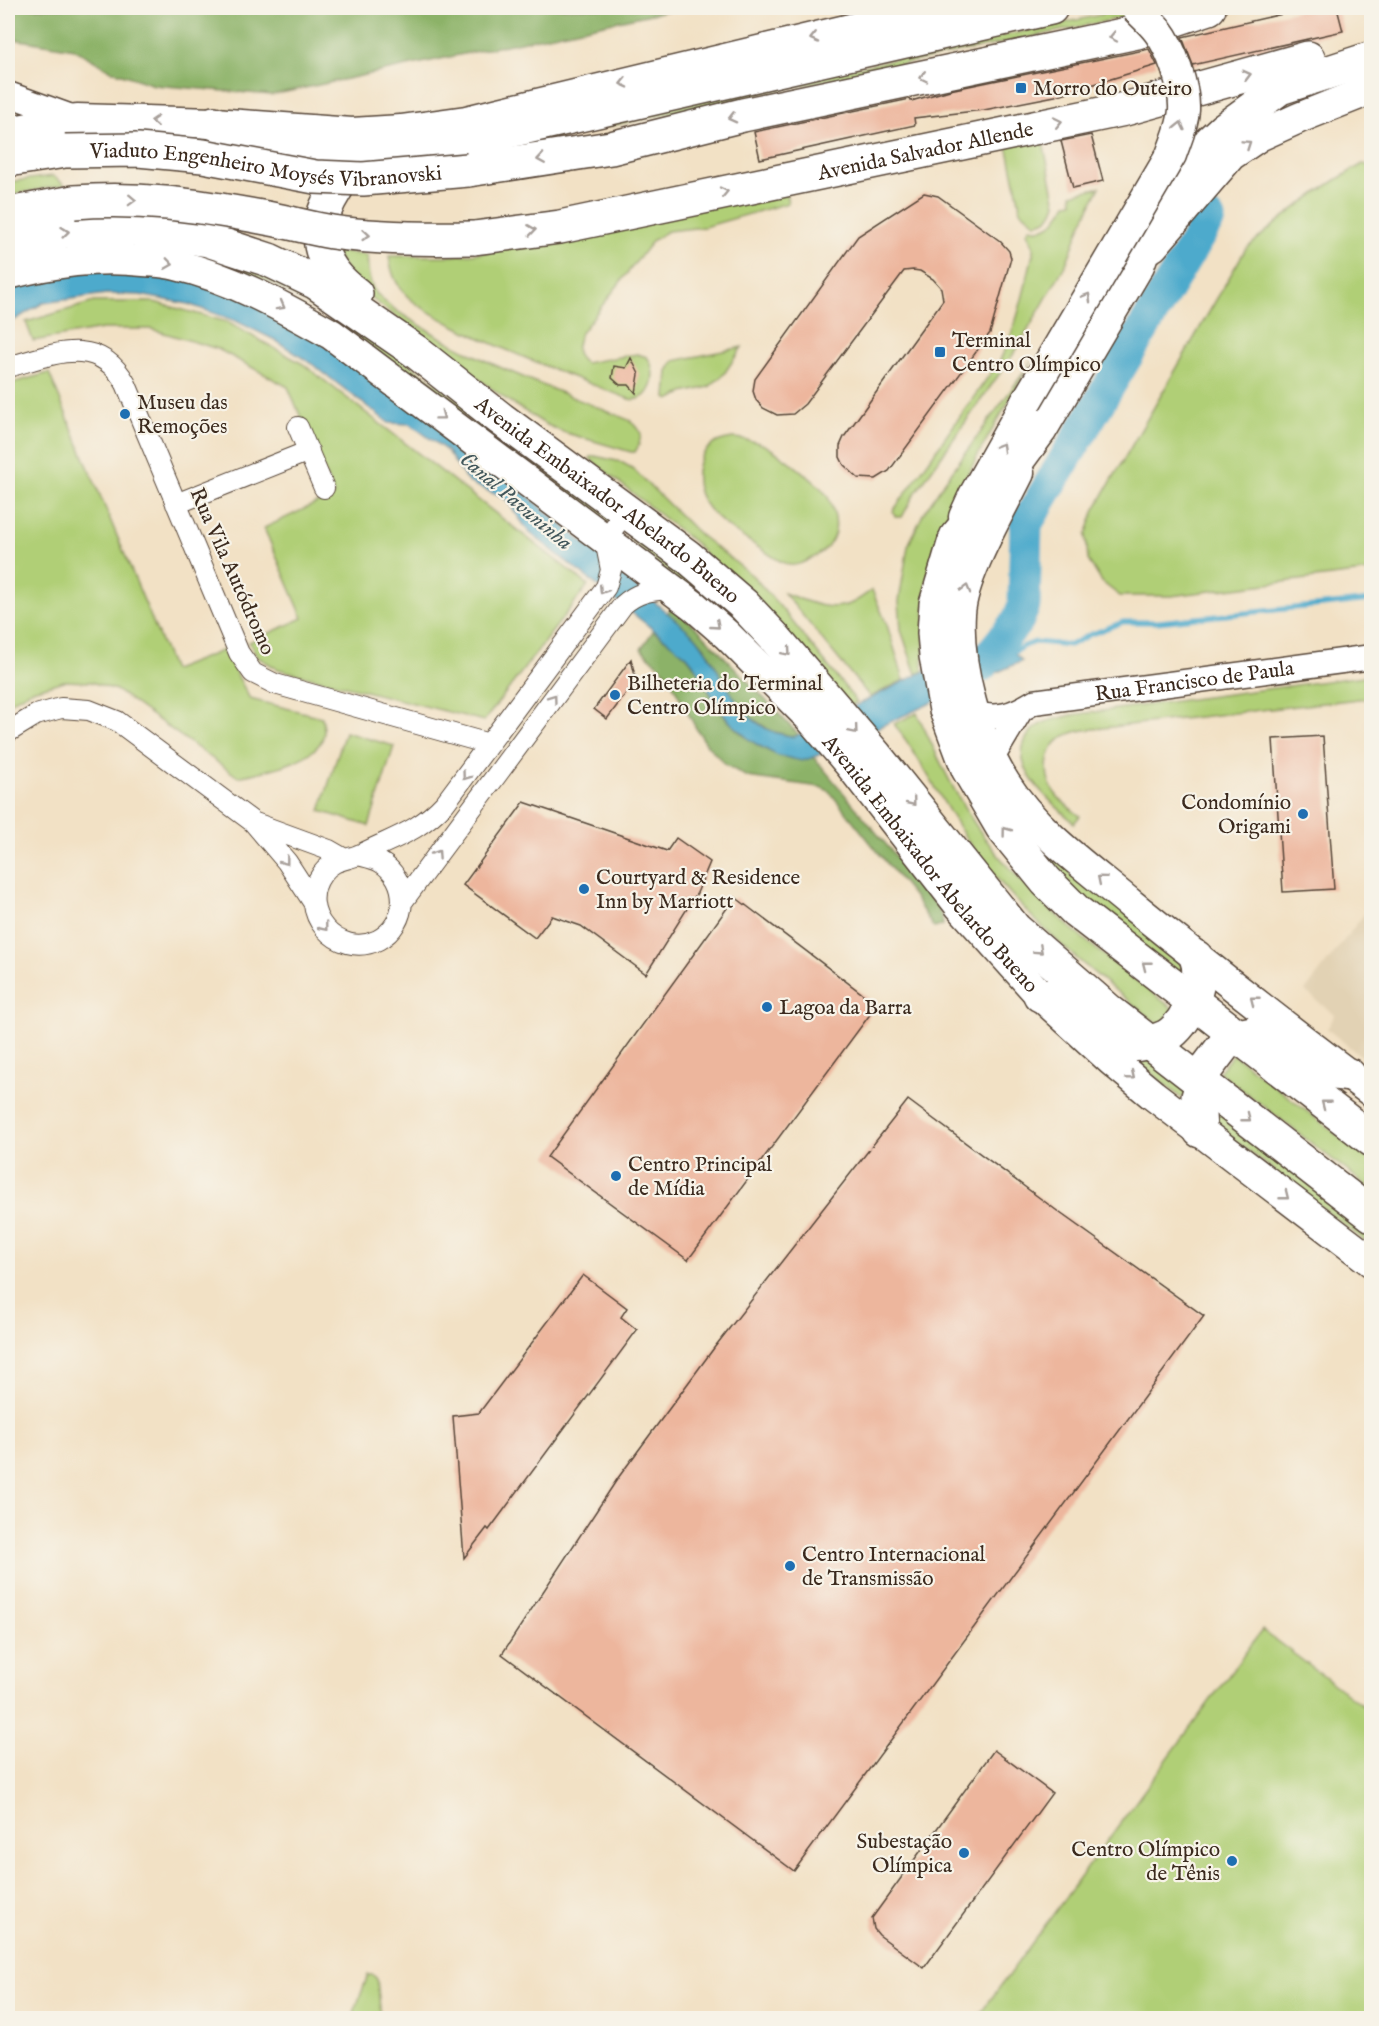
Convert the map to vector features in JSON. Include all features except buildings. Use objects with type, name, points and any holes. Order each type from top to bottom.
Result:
[{"type":"highway","points":[[214,123],[272,143],[336,151],[469,155],[1051,8]]},
{"type":"highway","points":[[403,343],[382,315],[342,284],[328,268],[320,248],[323,214],[328,202],[352,169],[362,165],[422,158],[611,148],[743,115],[1137,32],[1209,8]]},
{"type":"highway","name":"Avenida Salvador Allende","points":[[8,214],[74,202],[113,199],[150,200],[192,205],[333,232],[419,239],[474,238],[560,227],[1125,109],[1371,41]]},
{"type":"highway","points":[[1371,58],[1280,88],[1224,129],[1211,141],[1188,170],[1149,236],[1138,264],[1033,416],[988,499],[956,537],[936,604],[934,633],[948,651],[963,707],[968,769],[1002,827],[1046,881],[1076,910],[1371,1140]]},
{"type":"highway","name":"Viaduto Engenheiro Moysés Vibranovski","points":[[8,160],[65,151],[138,150],[203,156],[315,177],[363,179],[469,155]]},
{"type":"highway","points":[[8,242],[66,231],[133,230],[208,240],[269,260],[315,282],[403,343]]},
{"type":"highway","name":"Avenida Embaixador Abelardo Bueno","points":[[403,343],[501,419],[687,556],[744,605],[775,638],[821,711],[863,761],[1015,929],[1109,1011],[1371,1215]]},
{"type":"highway","points":[[1040,995],[1061,998],[1117,1041],[1130,1045],[1149,1042],[1172,1032],[1187,1013],[1198,981],[1199,968],[1196,957]]},
{"type":"highway","points":[[1200,1131],[1198,1105],[1201,1082],[1206,1069],[1226,1044],[1238,1036],[1258,1032],[1272,1033],[1284,1038],[1333,1073],[1360,1084]]},
{"type":"main road","points":[[8,132],[77,119],[214,123],[352,133],[401,130],[489,115],[932,8]]},
{"type":"main road","points":[[948,651],[967,585],[1033,416],[1171,155],[1179,133],[1184,110],[1178,76],[1170,51],[1159,32],[1136,8]]},
{"type":"main road","points":[[1138,264],[1231,155],[1259,136],[1371,89]]},
{"type":"main road","name":"Avenida Embaixador Abelardo Bueno","points":[[8,274],[49,264],[111,258],[175,264],[228,281],[267,298],[331,334],[608,553],[658,590],[727,635],[821,711]]},
{"type":"main road","points":[[963,707],[1004,782],[1042,829],[1196,957],[1360,1084]]},
{"type":"main road","name":"Avenida Embaixador Abelardo Bueno","points":[[863,761],[960,906],[1040,995],[1112,1061],[1371,1262]]},
{"type":"street","points":[[8,94],[77,119]]},
{"type":"street","name":"Rua Vila Autódromo","points":[[8,367],[70,352],[88,352],[110,363],[120,375],[126,384],[239,653],[253,673],[275,684],[489,744]]},
{"type":"street","points":[[298,428],[324,488]]},
{"type":"street","points":[[176,504],[309,451]]},
{"type":"street","points":[[313,902],[315,886],[322,873],[335,862],[425,823],[445,803],[606,587],[611,575],[608,553],[626,511]]},
{"type":"street","points":[[8,732],[36,715],[52,709],[75,708],[104,715],[142,738],[253,822],[287,862],[313,902],[318,921],[331,936],[340,941],[360,945],[370,943],[386,935],[394,926],[403,902],[628,600],[658,590]]},
{"type":"street","name":"Rua Francisco de Paula","points":[[963,707],[991,718],[1020,711],[1034,702],[1371,657]]},
{"type":"street","points":[[992,758],[1020,711]]},
{"type":"street","points":[[253,822],[351,857],[371,858],[388,868],[398,881],[403,902]]},
{"type":"shaded area","points":[[1371,905],[1371,1064],[1327,1029],[1335,1015],[1305,991]]},
{"type":"green space","points":[[8,8],[679,8],[272,95],[154,85],[110,70],[74,49],[8,38]]},
{"type":"green space","points":[[1133,8],[1168,8],[487,152],[486,147]]},
{"type":"green space","points":[[1042,137],[1056,204],[1049,218],[1035,223],[1021,211],[1007,145]]},
{"type":"green space","points":[[1363,164],[1372,166],[1371,571],[1171,596],[1120,596],[1102,582],[1088,560],[1086,535],[1095,509],[1245,250],[1301,204]]},
{"type":"green space","points":[[53,176],[65,185],[8,195],[8,182]]},
{"type":"green space","points":[[784,184],[788,203],[704,227],[668,231],[653,240],[580,334],[576,350],[585,363],[637,354],[647,357],[651,363],[653,378],[648,392],[637,399],[629,399],[519,355],[437,316],[408,297],[400,288],[390,262],[389,256],[452,256],[487,252]]},
{"type":"green space","points":[[1100,187],[1081,225],[1067,262],[1017,349],[914,495],[902,517],[895,517],[893,511],[1000,360],[1020,308],[1033,254],[1033,245],[1027,232],[1030,228],[1043,228],[1053,223],[1067,203],[1073,202],[1072,194]]},
{"type":"green space","points":[[155,239],[307,289],[612,514],[611,525],[339,323],[274,284],[231,267],[8,250]]},
{"type":"green space","points":[[333,251],[367,255],[370,281],[377,294],[396,310],[443,339],[523,377],[631,421],[641,433],[635,452],[563,432],[545,424],[507,400],[359,289]]},
{"type":"green space","points":[[94,302],[154,302],[227,322],[303,364],[588,585],[484,721],[278,669],[257,657],[249,642],[303,618],[264,528],[334,495],[288,387],[218,349],[151,329],[102,329],[33,341],[26,322]]},
{"type":"green space","points":[[742,347],[724,374],[709,387],[683,393],[669,400],[666,398],[668,371],[674,361]]},
{"type":"green space","points":[[1032,361],[980,451],[935,543],[926,586],[923,671],[916,674],[901,630],[899,601],[908,546],[923,514],[943,484]]},
{"type":"green space","points":[[49,373],[173,670],[224,650],[250,699],[322,717],[324,731],[321,741],[314,750],[275,768],[238,777],[116,690],[91,682],[64,681],[32,690],[8,703],[8,384]]},
{"type":"green space","points":[[733,438],[764,445],[805,474],[826,495],[833,510],[836,526],[832,540],[822,552],[799,564],[786,564],[732,529],[708,508],[699,492],[698,465],[707,449],[721,440]]},
{"type":"green space","points":[[595,456],[621,462],[632,468],[700,535],[753,576],[857,702],[847,707],[695,543],[590,459]]},
{"type":"green space","points":[[631,530],[706,587],[824,713],[629,538]]},
{"type":"green space","points":[[872,590],[887,625],[904,680],[870,697],[784,593],[818,605],[835,607],[852,603]]},
{"type":"green space","points":[[672,606],[699,630],[798,734],[794,737],[771,731],[749,716],[734,699],[706,649],[695,636],[667,614]]},
{"type":"green space","points":[[653,631],[689,659],[726,718],[747,738],[773,753],[786,757],[800,759],[814,757],[936,905],[943,925],[935,928],[932,925],[914,897],[829,791],[820,787],[747,777],[726,765],[707,745],[696,728],[666,672],[641,649]]},
{"type":"green space","points":[[1371,675],[1371,696],[1367,698],[1074,732],[1057,742],[1052,749],[1047,771],[1055,793],[1080,816],[1074,823],[1046,797],[1029,775],[1024,764],[1022,752],[1028,736],[1038,726],[1052,720],[1072,715]]},
{"type":"green space","points":[[917,713],[956,792],[984,837],[1004,862],[1049,909],[1176,1011],[1162,1027],[1061,945],[994,875],[953,818],[915,754],[894,724]]},
{"type":"green space","points":[[345,732],[394,746],[369,826],[320,811]]},
{"type":"green space","points":[[1029,836],[1177,953],[1185,976],[1087,909]]},
{"type":"green space","points":[[1233,1054],[1371,1161],[1371,1189],[1219,1072]]},
{"type":"green space","points":[[1140,1056],[1184,1081],[1187,1096],[1181,1098],[1138,1062],[1136,1060]]},
{"type":"green space","points":[[1211,1103],[1371,1225],[1371,1246],[1227,1134],[1216,1121]]},
{"type":"green space","name":"Centro Olímpico de Tênis","points":[[1262,1630],[1371,1712],[1371,2018],[977,2018]]},
{"type":"green space","points":[[368,1975],[373,1975],[377,1979],[381,2018],[352,2018]]},
{"type":"water","name":"Canal Pavuninha","points":[[82,263],[239,287],[443,425],[695,636],[736,701],[757,723],[771,731],[794,737],[996,635],[1022,661],[814,757],[802,761],[776,755],[751,741],[730,722],[687,656],[529,532],[506,499],[468,482],[447,451],[410,424],[389,423],[312,364],[275,340],[236,321],[188,304],[140,295],[106,294],[43,303],[8,324],[8,282]]},
{"type":"waterway","points":[[970,671],[981,666],[1018,620],[1024,605],[1026,524],[1209,219]]},
{"type":"waterway","points":[[1008,656],[1035,642],[1070,645],[1123,622],[1158,622],[1372,600]]},
{"type":"place","name":"Morro do Outeiro","points":[[1021,88]]},
{"type":"place","name":"Terminal Centro Olímpico","points":[[940,352]]},
{"type":"place","name":"Museu das Remoções","points":[[125,414]]},
{"type":"place","name":"Bilheteria do Terminal Centro Olímpico","points":[[615,695]]},
{"type":"place","name":"Condomínio Origami","points":[[1303,814]]},
{"type":"place","name":"Courtyard & Residence Inn by Marriott","points":[[584,889]]},
{"type":"place","name":"Lagoa da Barra","points":[[767,1007]]},
{"type":"place","name":"Centro Principal de Mídia","points":[[616,1176]]},
{"type":"place","name":"Centro Internacional de Transmissão","points":[[790,1566]]},
{"type":"place","name":"Subestação Olímpica","points":[[964,1853]]},
{"type":"place","name":"Centro Olímpico de Tênis","points":[[1232,1861]]}]
